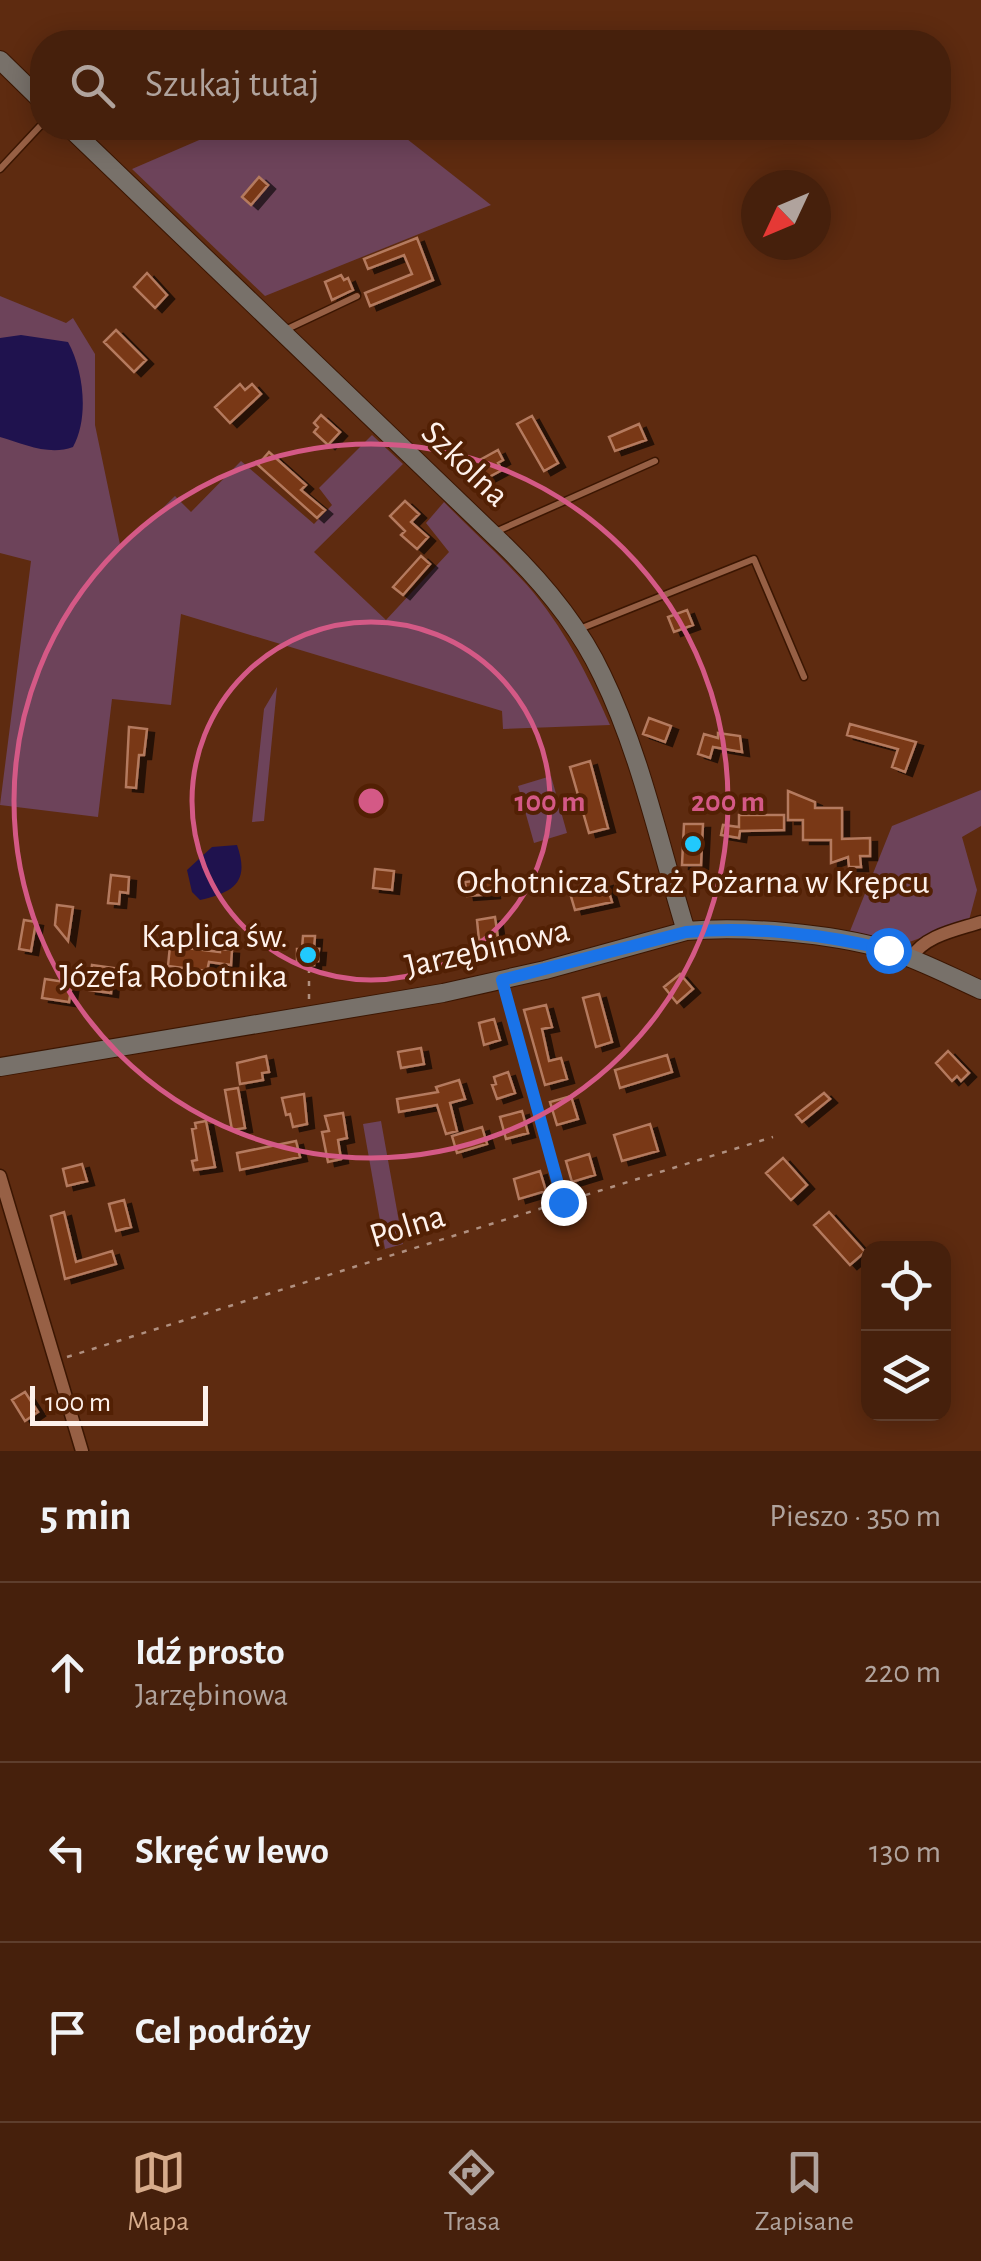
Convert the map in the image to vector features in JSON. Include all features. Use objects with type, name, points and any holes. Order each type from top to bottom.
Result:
[{"type":"street","points":[[0,60],[30,89]]},
{"type":"street","name":"Szkolna","points":[[82,140],[492,533],[548,592],[602,673],[620,716],[686,932]]},
{"type":"street","points":[[911,958],[932,939],[981,922]]},
{"type":"street","name":"Jarzębinowa","points":[[0,1067],[443,993],[686,932],[751,931],[840,940],[911,958],[981,990]]},
{"type":"street","points":[[0,1176],[82,1451]]},
{"type":"lane","points":[[0,170],[30,137]]},
{"type":"lane","points":[[282,332],[357,296]]},
{"type":"lane","points":[[492,533],[655,461]]},
{"type":"lane","points":[[576,630],[754,558],[804,677]]},
{"type":"lane","points":[[502,980],[563,1202]]},
{"type":"path","points":[[308,968],[310,1008]]},
{"type":"path","name":"Polna","points":[[56,1360],[773,1137]]},
{"type":"shaded area","points":[[199,140],[408,140],[491,205],[265,296],[132,169]]},
{"type":"shaded area","points":[[0,296],[66,323],[73,318],[95,354],[95,425],[121,549],[175,496],[191,512],[241,461],[314,524],[332,505],[319,488],[372,435],[403,464],[314,552],[386,620],[449,552],[426,523],[444,502],[527,585],[552,617],[610,725],[503,729],[502,711],[181,614],[171,705],[112,699],[98,817],[0,805],[31,561],[0,553]]},
{"type":"shaded area","points":[[21,335],[68,342],[81,380],[83,409],[73,447],[46,450],[0,437],[0,338]]},
{"type":"shaded area","points":[[277,687],[264,821],[252,822],[264,709]]},
{"type":"shaded area","points":[[551,776],[567,833],[534,843],[518,786]]},
{"type":"shaded area","points":[[981,790],[981,826],[962,837],[977,890],[969,920],[904,944],[850,931],[892,826]]},
{"type":"shaded area","points":[[237,845],[241,868],[236,883],[222,893],[200,900],[192,892],[187,870],[212,847]]},
{"type":"shaded area","points":[[381,1121],[403,1244],[385,1249],[363,1124]]},
{"type":"building","points":[[259,177],[268,185],[251,205],[242,197]]},
{"type":"building","points":[[417,238],[433,280],[370,306],[365,293],[412,274],[404,255],[368,269],[364,259]]},
{"type":"building","points":[[147,273],[167,295],[155,308],[134,287]]},
{"type":"building","points":[[341,275],[344,280],[348,278],[353,290],[332,300],[325,282]]},
{"type":"building","points":[[116,330],[146,360],[134,372],[104,342]]},
{"type":"building","points":[[240,384],[245,390],[252,384],[261,394],[230,423],[215,407]]},
{"type":"building","points":[[321,415],[340,432],[328,445],[314,432],[318,427],[314,423]]},
{"type":"building","points":[[532,416],[558,463],[544,471],[517,424]]},
{"type":"building","points":[[639,424],[646,440],[615,451],[609,437]]},
{"type":"building","points":[[498,450],[502,470],[487,478],[478,461]]},
{"type":"building","points":[[269,452],[306,485],[301,490],[325,510],[317,518],[258,465]]},
{"type":"building","points":[[405,501],[419,514],[411,522],[428,537],[417,549],[401,535],[405,531],[390,516]]},
{"type":"building","points":[[421,556],[430,564],[403,595],[393,587]]},
{"type":"building","points":[[687,610],[693,625],[674,632],[668,617]]},
{"type":"building","points":[[649,718],[671,726],[665,742],[643,734]]},
{"type":"building","points":[[850,724],[916,742],[905,772],[892,767],[898,749],[847,735]]},
{"type":"building","points":[[129,727],[147,729],[144,755],[139,755],[136,788],[126,787]]},
{"type":"building","points":[[718,733],[740,736],[742,752],[713,747],[710,758],[698,754],[704,734],[718,738]]},
{"type":"building","points":[[590,761],[608,828],[589,833],[570,767]]},
{"type":"building","points":[[788,791],[815,802],[815,808],[842,808],[842,839],[870,838],[870,856],[860,856],[861,867],[849,867],[848,857],[831,863],[831,840],[803,840],[803,820],[788,820]]},
{"type":"building","points":[[739,815],[784,815],[784,830],[740,831],[739,838],[721,835],[723,825],[739,827]]},
{"type":"building","name":"Ochotnicza Straż Pożarna w Krępcu","points":[[684,824],[703,824],[701,865],[682,865]]},
{"type":"building","points":[[375,869],[394,871],[392,890],[373,888]]},
{"type":"building","points":[[111,875],[129,877],[128,893],[120,892],[119,904],[108,903]]},
{"type":"building","points":[[492,879],[493,894],[467,896],[465,882]]},
{"type":"building","points":[[606,882],[612,902],[575,910],[570,893]]},
{"type":"building","points":[[57,905],[73,907],[68,941],[55,925]]},
{"type":"building","points":[[495,917],[498,938],[479,940],[477,920]]},
{"type":"building","points":[[24,920],[36,922],[31,951],[19,949]]},
{"type":"building","name":"Kaplica św. Józefa Robotnika","points":[[303,936],[315,936],[314,949],[319,949],[314,965],[302,965],[302,960],[297,960]]},
{"type":"building","points":[[170,946],[232,950],[231,965],[209,962],[207,971],[168,966]]},
{"type":"building","points":[[92,965],[114,968],[116,979],[111,993],[89,990]]},
{"type":"building","points":[[680,974],[693,989],[677,1003],[664,987]]},
{"type":"building","points":[[45,979],[72,983],[69,1002],[42,998]]},
{"type":"building","points":[[599,994],[612,1042],[596,1047],[583,998]]},
{"type":"building","points":[[546,1005],[552,1027],[542,1029],[549,1061],[561,1058],[567,1079],[545,1085],[524,1010]]},
{"type":"building","points":[[494,1019],[500,1040],[484,1045],[479,1023]]},
{"type":"building","points":[[421,1048],[424,1064],[401,1068],[398,1052]]},
{"type":"building","points":[[948,1051],[969,1073],[961,1081],[957,1076],[952,1081],[936,1063]]},
{"type":"building","points":[[667,1055],[672,1072],[620,1088],[615,1070]]},
{"type":"building","points":[[266,1056],[269,1072],[262,1073],[263,1080],[240,1084],[237,1063]]},
{"type":"building","points":[[508,1072],[515,1093],[497,1099],[492,1085],[496,1084],[494,1077]]},
{"type":"building","points":[[459,1080],[465,1099],[450,1103],[457,1131],[446,1134],[437,1105],[399,1112],[397,1099],[438,1092],[436,1087]]},
{"type":"building","points":[[238,1088],[245,1128],[232,1130],[225,1090]]},
{"type":"building","points":[[824,1093],[830,1099],[802,1122],[796,1115]]},
{"type":"building","points":[[304,1094],[307,1124],[293,1127],[282,1098]]},
{"type":"building","points":[[571,1096],[578,1119],[557,1125],[550,1102]]},
{"type":"building","points":[[522,1111],[528,1133],[506,1139],[500,1117]]},
{"type":"building","points":[[343,1113],[347,1138],[338,1140],[341,1159],[328,1162],[322,1132],[329,1131],[325,1116]]},
{"type":"building","points":[[206,1121],[215,1167],[194,1170],[192,1161],[197,1160],[192,1129],[196,1128],[195,1123]]},
{"type":"building","points":[[650,1124],[658,1151],[622,1161],[614,1135]]},
{"type":"building","points":[[482,1127],[487,1144],[457,1153],[452,1136]]},
{"type":"building","points":[[296,1141],[300,1157],[240,1170],[237,1153]]},
{"type":"building","points":[[589,1154],[595,1175],[572,1182],[566,1161]]},
{"type":"building","points":[[783,1158],[807,1185],[791,1200],[766,1173]]},
{"type":"building","points":[[82,1164],[87,1181],[67,1186],[63,1169]]},
{"type":"building","points":[[540,1171],[546,1191],[519,1199],[514,1179]]},
{"type":"building","points":[[124,1200],[131,1227],[116,1231],[109,1204]]},
{"type":"building","points":[[64,1212],[76,1262],[112,1251],[116,1264],[65,1279],[51,1216]]},
{"type":"building","points":[[829,1212],[861,1248],[861,1255],[850,1265],[814,1225]]},
{"type":"building","points":[[25,1392],[38,1412],[25,1421],[12,1400]]},
{"type":"place","name":"Ochotnicza Straż Pożarna w Krępcu","points":[[693,844]]},
{"type":"place","name":"Kaplica św. Józefa Robotnika","points":[[308,955]]},
{"type":"route","points":[[563,1202],[502,980],[686,932],[710,930],[840,940],[888,950]]}]
